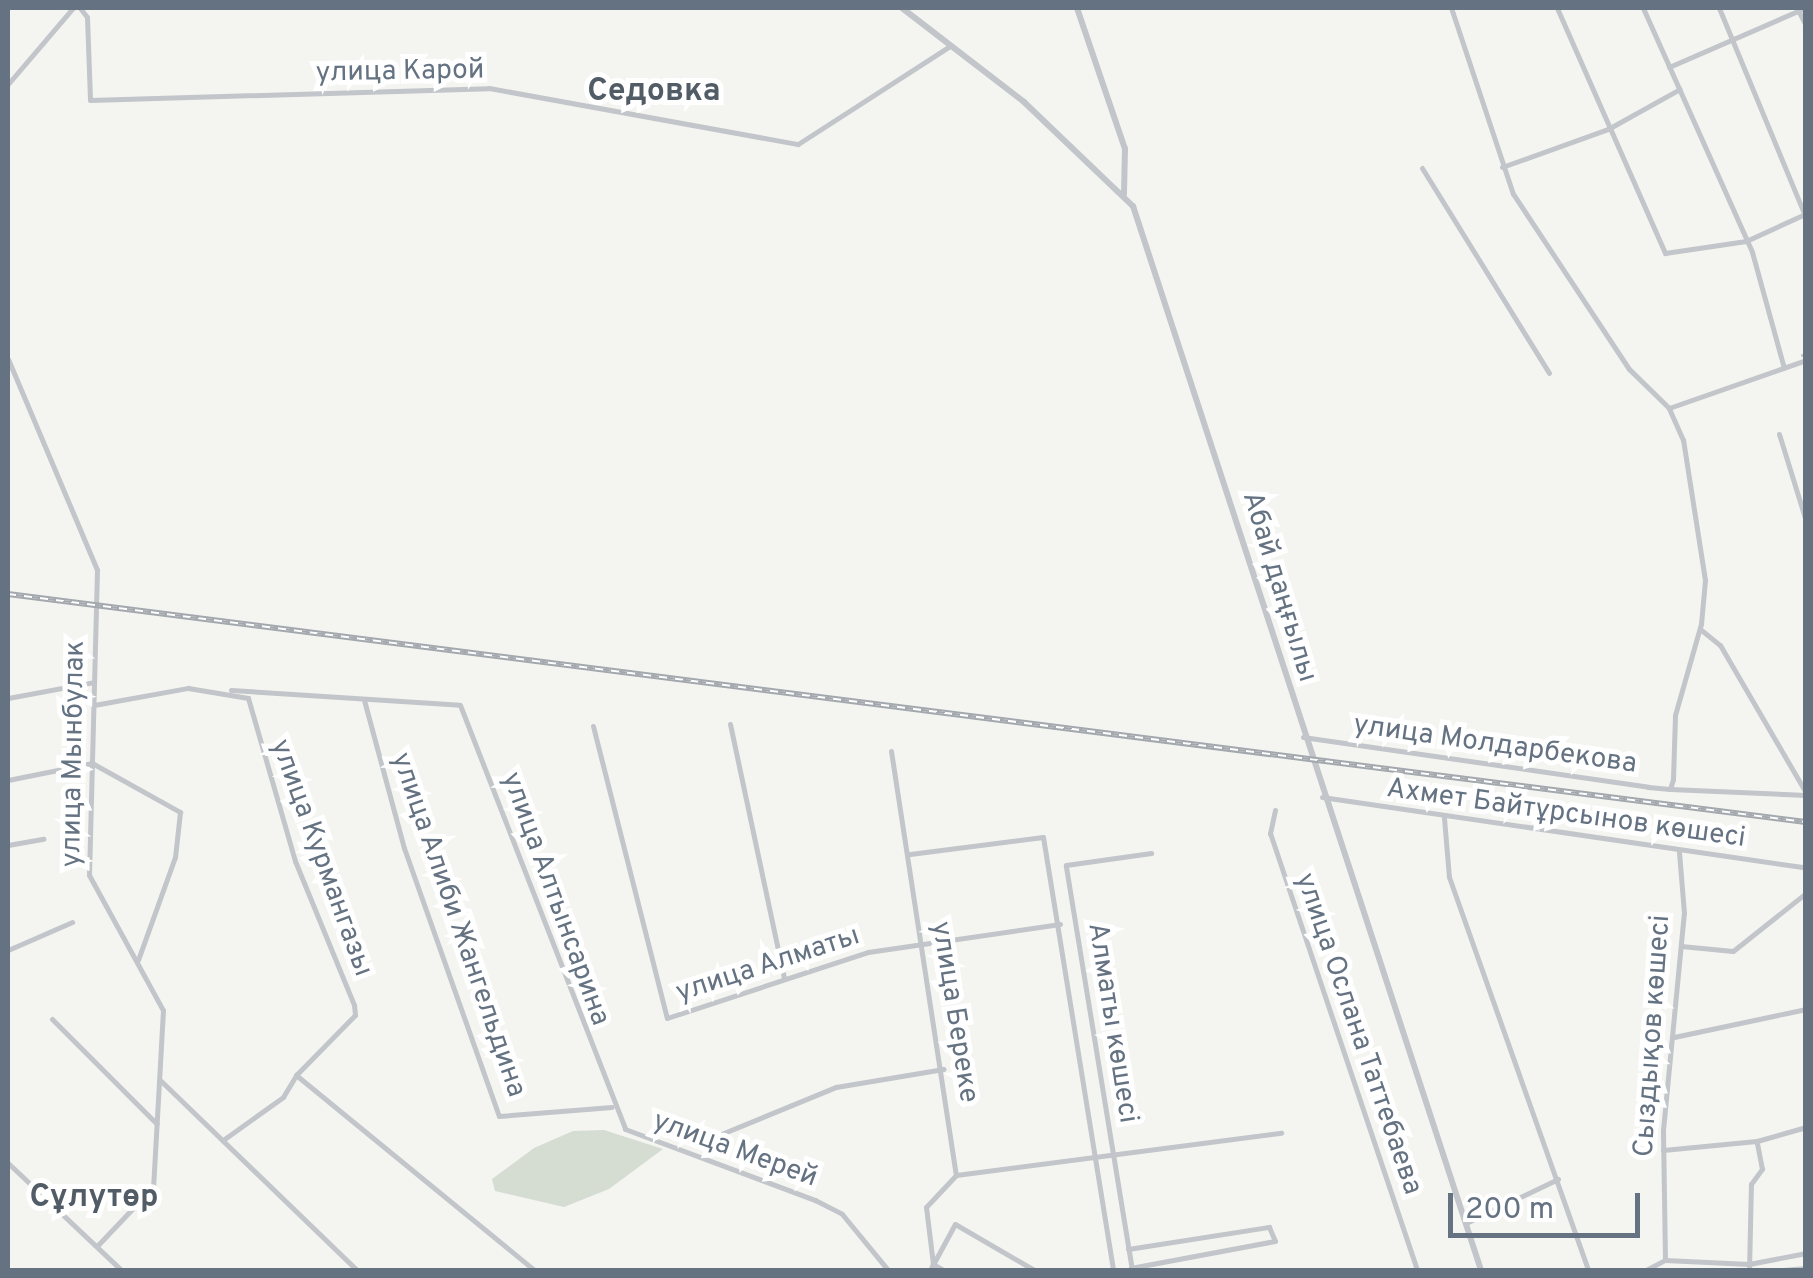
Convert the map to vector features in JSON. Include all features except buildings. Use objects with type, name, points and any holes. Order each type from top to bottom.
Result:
[{"type":"street","name":"улица Карой","points":[[8,84],[46,37],[76,8],[87,17],[90,100],[489,88],[798,144],[953,45]]},
{"type":"street","name":"Абай даңғылы","points":[[902,8],[953,45],[1124,194],[1150,244],[1322,797],[1481,1270]]},
{"type":"street","points":[[1077,8],[1125,149],[1124,194]]},
{"type":"street","name":"улица Молдарбекова","points":[[1303,737],[1670,789],[1676,715],[1700,629],[1705,580],[1683,440],[1669,408],[1629,369],[1502,167],[1451,8]]},
{"type":"street","points":[[1557,8],[1665,253],[1746,241],[1805,215],[1718,8]]},
{"type":"street","points":[[1643,8],[1746,241],[1784,368]]},
{"type":"street","points":[[1669,68],[1800,8],[1806,26]]},
{"type":"street","points":[[1502,167],[1608,128],[1680,89]]},
{"type":"street","points":[[1422,168],[1549,373]]},
{"type":"street","name":"улица Мынбулак","points":[[8,359],[96,570],[89,875],[163,1010],[153,1187],[97,1246]]},
{"type":"street","points":[[1669,408],[1806,360]]},
{"type":"street","points":[[1779,434],[1806,521]]},
{"type":"street","points":[[1700,629],[1720,646],[1806,794]]},
{"type":"street","points":[[8,698],[94,682]]},
{"type":"street","points":[[93,706],[147,692],[231,690],[364,699]]},
{"type":"street","name":"улица Курмангазы","points":[[231,690],[248,698],[294,860],[354,1005],[355,1015],[296,1075]]},
{"type":"street","name":"улица Алтынсарина","points":[[364,699],[460,705],[612,1107]]},
{"type":"street","name":"улица Алиби Жангельдина","points":[[364,699],[404,848],[493,1107],[499,1116],[612,1107]]},
{"type":"street","points":[[730,724],[784,978]]},
{"type":"street","name":"улица Алматы","points":[[593,726],[667,1018],[868,952],[1060,924]]},
{"type":"street","name":"улица Береке","points":[[891,751],[944,1069],[956,1175]]},
{"type":"street","points":[[8,780],[92,763],[180,812],[176,857],[137,962]]},
{"type":"street","points":[[1670,789],[1806,794]]},
{"type":"street","name":"Ахмет Байтұрсынов көшесі","points":[[1322,797],[1444,818],[1806,868]]},
{"type":"street","name":"улица Ослана Таттебаева","points":[[1275,810],[1270,833],[1416,1270]]},
{"type":"street","points":[[1444,818],[1448,878],[1588,1270]]},
{"type":"street","points":[[910,854],[1043,837],[1113,1269]]},
{"type":"street","points":[[8,846],[43,839]]},
{"type":"street","name":"Сыздықов көшесі","points":[[1665,1260],[1663,1150],[1681,946],[1679,852]]},
{"type":"street","name":"Алматы көшесі","points":[[1132,1269],[1066,865],[1150,853]]},
{"type":"street","points":[[1681,946],[1733,951],[1806,893]]},
{"type":"street","points":[[8,950],[72,922]]},
{"type":"street","points":[[1674,1038],[1806,1010]]},
{"type":"street","points":[[52,1018],[157,1124]]},
{"type":"street","points":[[714,1137],[836,1088],[944,1069]]},
{"type":"street","points":[[223,1140],[283,1097],[296,1075],[534,1270]]},
{"type":"street","points":[[160,1080],[354,1270]]},
{"type":"street","name":"улица Мерей","points":[[612,1107],[625,1130],[842,1214],[887,1270]]},
{"type":"street","points":[[1663,1150],[1757,1141],[1806,1127]]},
{"type":"street","points":[[931,1268],[926,1207],[956,1175],[1114,1160],[1281,1133]]},
{"type":"street","points":[[1749,1267],[1751,1184],[1762,1169],[1757,1141]]},
{"type":"street","points":[[8,1163],[121,1270]]},
{"type":"street","points":[[1465,1224],[1558,1179]]},
{"type":"street","points":[[931,1268],[955,1224],[1034,1270]]},
{"type":"street","points":[[1128,1249],[1270,1227],[1275,1240],[1132,1269]]},
{"type":"street","points":[[1646,1270],[1665,1260],[1749,1267],[1806,1253]]},
{"type":"street","points":[[931,1268],[942,1270]]},
{"type":"street","points":[[1783,1270],[1806,1268]]},
{"type":"shaded area","points":[[604,1130],[663,1149],[609,1189],[564,1207],[495,1191],[492,1179],[534,1148],[573,1131]]},
{"type":"waterway","points":[[1802,355],[1806,354]]},
{"type":"railway","points":[[8,594],[1806,822]]},
{"type":"district","name":"Седовка","points":[[654,92]]},
{"type":"district","name":"Сұлутөр","points":[[94,1198]]}]
